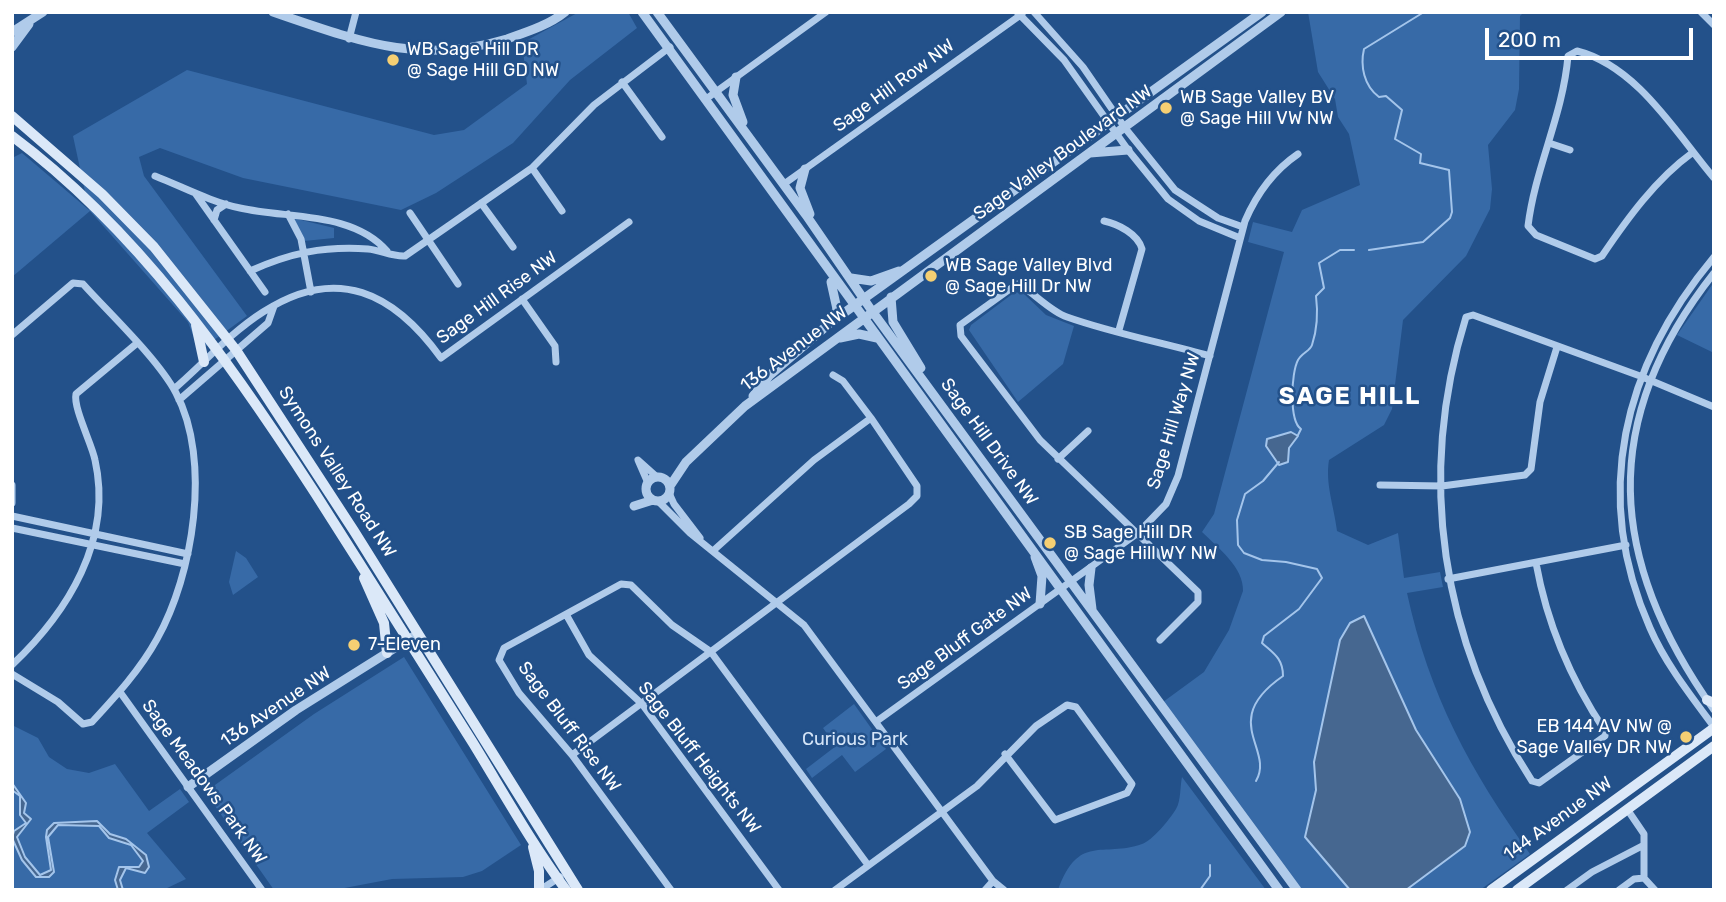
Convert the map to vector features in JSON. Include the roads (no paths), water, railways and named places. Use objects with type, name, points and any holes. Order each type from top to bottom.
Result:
[{"type":"main road","name":"Symons Valley Road NW","points":[[12,116],[135,228],[232,345],[562,875],[566,890]]},
{"type":"main road","name":"Symons Valley Road NW","points":[[12,136],[61,175],[118,231],[225,359],[363,568],[414,636],[530,834],[562,875],[578,890]]},
{"type":"main road","points":[[194,319],[204,362]]},
{"type":"main road","points":[[363,568],[364,581],[384,623],[387,653]]},
{"type":"main road","name":"144 Avenue NW","points":[[1491,890],[1714,727]]},
{"type":"main road","name":"144 Avenue NW","points":[[1517,890],[1714,746]]},
{"type":"main road","points":[[530,834],[539,871],[540,890]]},
{"type":"street","points":[[12,47],[29,24],[43,12]]},
{"type":"street","points":[[273,12],[349,39],[400,50],[434,52],[468,49],[526,33],[564,13]]},
{"type":"street","points":[[349,39],[356,12]]},
{"type":"street","name":"Sage Hill Drive NW","points":[[642,12],[670,47],[818,258],[1279,890]]},
{"type":"street","name":"Sage Hill Drive NW","points":[[657,12],[872,311],[1297,890]]},
{"type":"street","points":[[706,99],[826,12]]},
{"type":"street","points":[[1034,12],[1083,67],[1121,131],[1175,190],[1217,218],[1243,227]]},
{"type":"street","name":"Sage Valley Boulevard NW","points":[[854,306],[1262,12]]},
{"type":"street","name":"Sage Valley Boulevard NW","points":[[863,318],[1281,12]]},
{"type":"street","points":[[1700,12],[1714,25]]},
{"type":"street","points":[[1020,13],[1114,120]]},
{"type":"street","name":"Sage Hill Row NW","points":[[783,184],[1020,13]]},
{"type":"street","points":[[12,32],[29,24]]},
{"type":"street","points":[[250,271],[303,251],[335,247],[387,251],[405,256],[531,168],[594,105],[670,47]]},
{"type":"street","points":[[1692,153],[1642,202],[1602,256],[1595,259],[1536,235],[1528,226],[1538,168],[1549,143],[1561,102],[1568,57],[1577,51],[1614,66],[1651,103],[1714,178]]},
{"type":"street","points":[[736,77],[735,102],[748,136]]},
{"type":"street","points":[[622,82],[662,137]]},
{"type":"street","points":[[1121,131],[1128,150],[1156,186],[1182,211],[1240,238]]},
{"type":"street","points":[[1549,143],[1570,150]]},
{"type":"street","points":[[1089,154],[1128,150]]},
{"type":"street","name":"Sage Hill Way NW","points":[[1071,582],[1138,533],[1155,517],[1171,492],[1243,227],[1265,184],[1280,167],[1298,154]]},
{"type":"street","points":[[531,168],[562,211]]},
{"type":"street","points":[[805,169],[801,192],[817,232],[806,240]]},
{"type":"street","points":[[155,177],[226,204],[324,220],[367,233],[387,251]]},
{"type":"street","points":[[195,193],[265,292]]},
{"type":"street","points":[[481,203],[513,247]]},
{"type":"street","points":[[214,220],[217,210],[226,204]]},
{"type":"street","points":[[410,213],[458,284]]},
{"type":"street","points":[[288,214],[301,239],[311,292]]},
{"type":"street","points":[[1104,221],[1116,223],[1140,242],[1142,249],[1119,330]]},
{"type":"street","name":"Sage Hill Rise NW","points":[[232,345],[274,306],[311,292],[348,289],[378,298],[410,319],[441,358],[629,222]]},
{"type":"street","points":[[1714,257],[1668,319],[1640,376],[1625,428],[1619,471],[1623,546],[1633,583],[1660,650],[1714,727]]},
{"type":"street","points":[[818,258],[835,291],[837,309],[830,323]]},
{"type":"street","points":[[850,278],[871,281],[911,266]]},
{"type":"street","points":[[1714,273],[1674,329],[1650,380],[1632,459],[1634,544],[1647,588],[1669,642],[1714,710]]},
{"type":"street","points":[[12,335],[73,283],[83,284],[174,389],[190,438],[195,496],[185,564],[177,593],[157,640],[120,692],[92,722],[83,723],[58,702],[12,674]]},
{"type":"street","points":[[1160,640],[1198,602],[1198,592],[1040,440],[961,336],[960,325],[1017,284],[1057,313],[1210,356]]},
{"type":"street","points":[[891,297],[892,322],[928,386]]},
{"type":"street","points":[[522,299],[555,346],[556,362]]},
{"type":"street","points":[[174,389],[218,350],[232,345],[268,323],[274,306]]},
{"type":"street","name":"136 Avenue NW","points":[[745,406],[770,375],[854,306]]},
{"type":"street","points":[[1536,563],[1541,591],[1564,657],[1605,731],[1605,736],[1539,783],[1532,781],[1493,715],[1468,656],[1448,579],[1442,522],[1443,441],[1452,362],[1466,317],[1473,315],[1640,376],[1714,407]]},
{"type":"street","name":"136 Avenue NW","points":[[647,487],[686,462],[745,406],[863,318]]},
{"type":"street","points":[[835,340],[859,334],[878,338]]},
{"type":"street","points":[[12,665],[59,614],[78,583],[99,517],[96,464],[90,437],[75,401],[76,394],[136,344]]},
{"type":"street","points":[[179,400],[225,359],[232,345]]},
{"type":"street","points":[[1380,485],[1443,486],[1525,475],[1531,469],[1540,402],[1557,347]]},
{"type":"street","points":[[572,755],[917,496],[917,486],[871,418],[843,381],[833,375]]},
{"type":"street","points":[[714,550],[814,460],[871,418]]},
{"type":"street","points":[[1058,459],[1087,431]]},
{"type":"street","points":[[700,538],[690,533],[656,500],[647,487],[638,460],[670,490],[674,505],[700,538],[804,625],[993,881],[1004,890]]},
{"type":"street","name":"136 Avenue NW","points":[[670,490],[686,462]]},
{"type":"street","points":[[12,485],[12,503]]},
{"type":"street","points":[[647,487],[634,506],[656,500],[670,490]]},
{"type":"street","points":[[12,516],[187,554]]},
{"type":"street","points":[[12,528],[185,564]]},
{"type":"street","points":[[1028,543],[1042,576],[1040,604]]},
{"type":"street","points":[[1448,579],[1634,544]]},
{"type":"street","points":[[1091,568],[1088,585],[1093,611]]},
{"type":"street","name":"Sage Bluff Gate NW","points":[[877,721],[1071,582]]},
{"type":"street","name":"Sage Bluff Rise NW","points":[[671,890],[572,755],[519,693],[499,660],[499,654],[504,648],[567,616],[621,583],[631,585],[672,625],[711,652],[868,865]]},
{"type":"street","name":"Sage Bluff Heights NW","points":[[567,616],[589,655],[642,704],[779,890]]},
{"type":"street","name":"136 Avenue NW","points":[[188,787],[296,710],[414,636]]},
{"type":"street","name":"Sage Meadows Park NW","points":[[120,692],[262,890]]},
{"type":"street","points":[[835,890],[977,786],[1005,754],[1036,726],[1067,705],[1076,707],[1132,784],[1127,793],[1055,820],[1005,754]]},
{"type":"street","points":[[1628,809],[1644,834],[1644,878],[1655,890]]},
{"type":"street","points":[[1567,890],[1591,872],[1644,845]]},
{"type":"street","points":[[540,890],[562,875]]},
{"type":"street","points":[[1619,890],[1634,879],[1644,878]]},
{"type":"street","points":[[985,890],[993,881]]},
{"type":"waterway","points":[[1369,250],[1423,242],[1450,218],[1452,212],[1449,170],[1420,163],[1421,154],[1395,139],[1402,110],[1386,96],[1379,97],[1374,92],[1363,69],[1364,49],[1424,12]]},
{"type":"waterway","points":[[1298,435],[1301,429],[1294,417],[1294,375],[1298,360],[1311,347],[1314,339],[1317,321],[1316,296],[1324,288],[1319,263],[1340,250],[1354,250]]},
{"type":"waterway","points":[[1256,781],[1260,769],[1252,733],[1254,707],[1264,692],[1283,676],[1279,660],[1262,643],[1264,636],[1299,609],[1322,578],[1317,569],[1262,560],[1244,553],[1238,545],[1237,520],[1245,494],[1263,481],[1279,462]]},
{"type":"waterway","points":[[1200,890],[1210,876],[1210,865]]},
{"type":"place","name":"WB Sage Hill DR @ Sage Hill GD NW","points":[[393,60]]},
{"type":"place","name":"WB Sage Valley BV @ Sage Hill VW NW","points":[[1166,108]]},
{"type":"place","name":"WB Sage Valley Blvd @ Sage Hill Dr NW","points":[[931,276]]},
{"type":"place","name":"SB Sage Hill DR @ Sage Hill WY NW","points":[[1050,543]]},
{"type":"place","name":"7-Eleven","points":[[354,645]]},
{"type":"place","name":"EB 144 AV NW @ Sage Valley DR NW","points":[[1686,737]]},
{"type":"district","name":"SAGE HILL","points":[[1350,397]]},
{"type":"park label","name":"Curious Park","points":[[855,740]]}]
